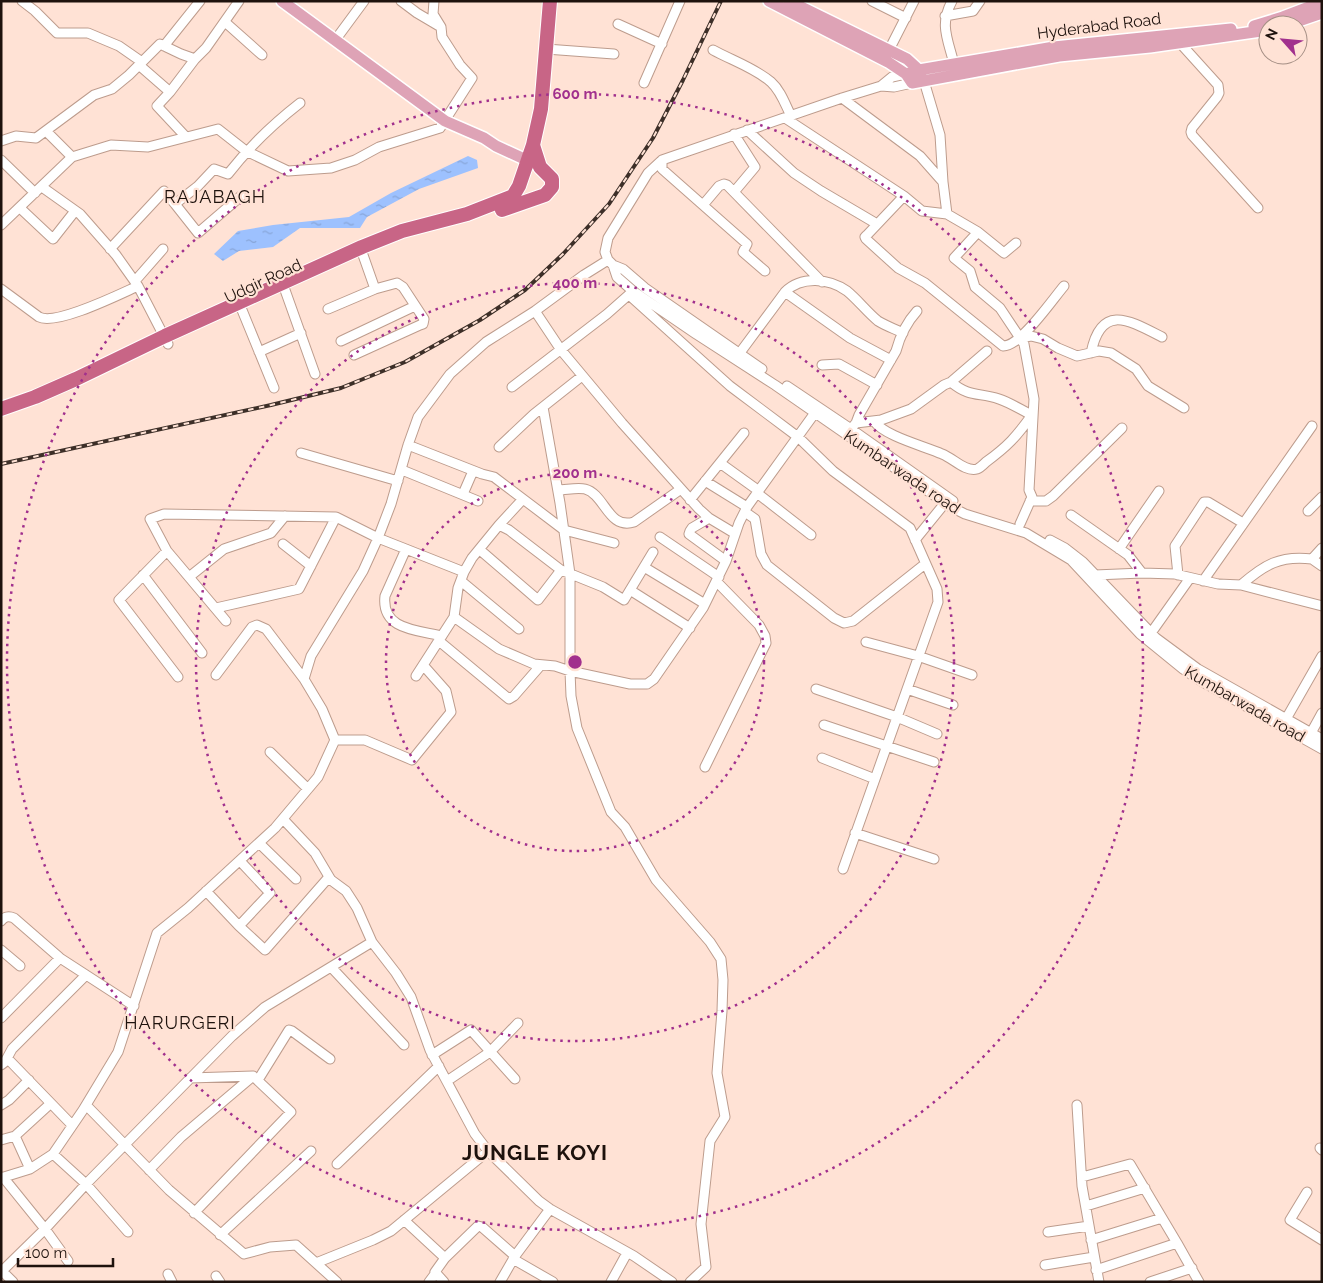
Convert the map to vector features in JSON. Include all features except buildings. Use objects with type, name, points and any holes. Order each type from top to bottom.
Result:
[{"type":"highway","points":[[527,160],[533,145],[541,109],[550,1]]},
{"type":"highway","points":[[533,145],[540,167]]},
{"type":"highway","name":"Udgir Road","points":[[1,418],[38,404],[362,247],[402,231],[467,214],[509,199],[516,192],[527,160]]},
{"type":"highway","name":"Udgir Road","points":[[1,409],[36,397],[167,340],[242,310],[363,255],[405,239],[470,221],[545,194],[553,184],[552,179],[540,167]]},
{"type":"main road","points":[[282,1],[446,121],[540,167]]},
{"type":"main road","points":[[769,1],[883,60],[909,78]]},
{"type":"main road","points":[[790,1],[907,59],[919,70],[924,81]]},
{"type":"main road","name":"Hyderabad Road","points":[[909,78],[919,70],[1054,47],[1249,26],[1267,22],[1322,2]]},
{"type":"main road","name":"Hyderabad Road","points":[[909,78],[924,81],[1059,56],[1180,43],[1258,31]]},
{"type":"street","points":[[22,1],[35,11],[56,33],[88,33],[119,46],[170,92]]},
{"type":"street","points":[[164,46],[200,1]]},
{"type":"street","points":[[186,138],[157,106],[170,92],[194,59],[206,48],[239,1]]},
{"type":"street","points":[[336,40],[364,1]]},
{"type":"street","points":[[401,1],[417,13],[442,27]]},
{"type":"street","points":[[1,226],[72,157],[111,145],[148,147],[218,129],[246,151],[288,171],[330,168],[355,160],[379,147],[440,128],[472,78],[460,65],[442,37],[442,27],[433,14],[434,1]]},
{"type":"street","points":[[644,83],[680,1]]},
{"type":"street","points":[[872,1],[906,18]]},
{"type":"street","points":[[889,50],[914,1]]},
{"type":"street","points":[[952,1],[945,16],[954,64]]},
{"type":"street","points":[[945,16],[973,11],[980,1]]},
{"type":"street","points":[[225,22],[262,55]]},
{"type":"street","points":[[618,24],[662,44]]},
{"type":"street","points":[[1180,43],[1218,85],[1219,89],[1217,97],[1192,128],[1192,136],[1258,208]]},
{"type":"street","points":[[1,141],[16,136],[36,138],[94,95],[112,89],[160,44],[194,59]]},
{"type":"street","points":[[546,49],[614,54]]},
{"type":"street","points":[[713,50],[763,76],[772,83],[781,95],[788,117],[904,196],[922,212],[947,214],[978,232],[1004,253],[1016,243]]},
{"type":"street","name":"Hyderabad Road","points":[[610,262],[606,252],[608,238],[648,173],[662,160],[734,134],[881,86],[892,77],[909,78]]},
{"type":"street","points":[[924,81],[940,135],[947,214]]},
{"type":"street","points":[[842,98],[920,156],[943,182]]},
{"type":"street","points":[[175,204],[198,186],[214,170],[228,174],[246,151],[300,103]]},
{"type":"street","points":[[747,130],[794,172],[820,191],[877,224]]},
{"type":"street","points":[[46,131],[72,157]]},
{"type":"street","points":[[734,134],[755,167],[734,192]]},
{"type":"street","points":[[1,160],[38,190],[76,211],[110,249],[136,284],[167,340]]},
{"type":"street","points":[[662,160],[662,169],[747,244],[743,252],[765,271]]},
{"type":"street","points":[[703,205],[719,186],[724,184],[822,282]]},
{"type":"street","points":[[110,249],[164,191],[198,233],[242,196]]},
{"type":"street","points":[[904,196],[865,237],[866,240],[898,268],[925,283],[1003,346],[1008,346],[1020,338],[1064,286]]},
{"type":"street","points":[[20,208],[53,238],[76,211]]},
{"type":"street","points":[[978,232],[954,258],[970,271],[975,287],[1000,308],[1024,344],[1033,391],[1029,491],[1032,496],[1020,524]]},
{"type":"street","points":[[1,289],[45,320],[82,311],[136,284],[162,249]]},
{"type":"street","points":[[363,255],[375,289]]},
{"type":"street","points":[[304,679],[311,656],[363,571],[378,538],[418,417],[450,374],[486,342],[535,311],[584,275],[610,262]]},
{"type":"street","name":"Kumbarwada road","points":[[610,262],[617,277],[631,293],[817,411],[854,426],[963,508],[1020,524],[1065,548],[1083,562],[1151,633],[1198,669],[1322,739]]},
{"type":"street","name":"Kumbarwada road","points":[[610,262],[945,503],[960,512],[1026,533],[1062,554],[1079,567],[1140,634],[1183,669],[1201,681],[1322,748]]},
{"type":"street","points":[[739,354],[785,292],[792,286],[808,280],[822,282],[843,289],[879,321],[903,333]]},
{"type":"street","points":[[328,309],[375,289],[397,283],[403,287],[424,319],[423,324],[354,355]]},
{"type":"street","points":[[285,290],[315,374]]},
{"type":"street","points":[[785,292],[850,338],[892,360]]},
{"type":"street","points":[[512,387],[631,293],[730,386],[798,437],[833,470],[910,528],[937,589],[938,598],[843,869]]},
{"type":"street","points":[[341,341],[415,306]]},
{"type":"street","points":[[242,310],[274,388]]},
{"type":"street","points":[[854,426],[858,415],[892,360],[911,318],[918,310]]},
{"type":"street","points":[[535,311],[561,350],[582,376],[690,500],[709,518],[734,534]]},
{"type":"street","points":[[1091,353],[1097,333],[1101,327],[1109,322],[1131,321],[1162,337]]},
{"type":"street","points":[[259,352],[300,333]]},
{"type":"street","points":[[1020,338],[1031,336],[1043,339],[1074,355],[1102,351],[1111,353],[1136,369],[1148,386],[1184,408]]},
{"type":"street","points":[[854,426],[911,409],[951,382],[986,351]]},
{"type":"street","points":[[822,365],[839,364],[877,385]]},
{"type":"street","points":[[499,447],[543,407],[582,376]]},
{"type":"street","points":[[951,382],[961,391],[998,399],[1032,415]]},
{"type":"street","points":[[543,407],[558,490],[570,574],[571,696],[577,728],[611,812],[625,827],[656,880],[713,946],[722,963],[722,1012],[717,1073],[725,1117],[710,1141],[701,1224],[706,1267],[690,1282]]},
{"type":"street","points":[[454,616],[499,648],[534,664],[555,666],[630,684],[647,684],[654,680],[705,604],[718,580],[734,534],[746,510],[817,411]]},
{"type":"street","points":[[874,421],[878,426],[896,437],[944,454],[969,469],[978,469],[1004,450],[1014,440],[1032,415]]},
{"type":"street","points":[[1203,581],[1312,426]]},
{"type":"street","points":[[1030,501],[1046,501],[1053,496],[1122,428]]},
{"type":"street","points":[[690,500],[744,433]]},
{"type":"street","points":[[408,445],[473,471],[494,477],[564,530],[614,542]]},
{"type":"street","points":[[301,453],[398,481]]},
{"type":"street","points":[[720,463],[811,535]]},
{"type":"street","points":[[402,470],[478,501]]},
{"type":"street","points":[[463,494],[473,471]]},
{"type":"street","points":[[705,482],[746,510],[755,519],[761,554],[767,565],[834,618],[844,622],[854,621],[925,564]]},
{"type":"street","points":[[558,490],[586,489],[594,495],[615,519],[626,523],[634,522],[681,489]]},
{"type":"street","points":[[1119,549],[1159,491]]},
{"type":"street","points":[[1322,497],[1311,508],[1322,512]]},
{"type":"street","points":[[416,676],[454,616],[462,577],[472,558],[523,499]]},
{"type":"street","points":[[1178,575],[1175,546],[1204,502],[1208,502],[1243,523]]},
{"type":"street","points":[[915,540],[945,503]]},
{"type":"street","points":[[226,621],[167,551],[150,519],[164,514],[336,517],[462,577],[519,628]]},
{"type":"street","points":[[1071,515],[1131,557],[1142,573]]},
{"type":"street","points":[[189,577],[224,549],[271,533],[285,516]]},
{"type":"street","points":[[216,608],[299,589],[336,517]]},
{"type":"street","points":[[709,518],[690,530],[689,534],[726,561]]},
{"type":"street","points":[[499,525],[509,530],[561,570],[603,587],[624,600],[653,552]]},
{"type":"street","points":[[660,537],[718,580],[763,630],[766,643],[705,767]]},
{"type":"street","points":[[283,544],[311,566]]},
{"type":"street","points":[[1312,559],[1322,548]]},
{"type":"street","points":[[406,549],[388,588],[384,604],[386,613],[391,620],[398,625],[440,638],[509,699],[514,696],[541,665]]},
{"type":"street","points":[[480,550],[538,600],[561,570]]},
{"type":"street","points":[[167,551],[119,600],[178,678]]},
{"type":"street","points":[[1241,585],[1261,568],[1280,560],[1302,557],[1312,559],[1322,566]]},
{"type":"street","points":[[644,567],[705,604]]},
{"type":"street","points":[[1095,575],[1142,573],[1178,575],[1218,584],[1241,585],[1322,606]]},
{"type":"street","points":[[144,575],[202,653]]},
{"type":"street","points":[[1151,633],[1190,578]]},
{"type":"street","points":[[630,590],[690,628]]},
{"type":"street","points":[[68,1261],[45,1229],[2,1178],[30,1169],[53,1154],[118,1052],[157,933],[206,892],[283,819],[318,777],[335,740],[322,709],[304,679],[266,629],[257,625],[252,627],[216,675]]},
{"type":"street","points":[[866,642],[918,656],[972,675]]},
{"type":"street","points":[[1286,719],[1322,656]]},
{"type":"street","points":[[335,740],[365,740],[412,760],[451,712],[446,691],[423,665]]},
{"type":"street","points":[[816,689],[897,717],[938,734]]},
{"type":"street","points":[[907,689],[953,706]]},
{"type":"street","points":[[1311,733],[1322,713]]},
{"type":"street","points":[[824,725],[934,762]]},
{"type":"street","points":[[270,752],[308,789]]},
{"type":"street","points":[[822,758],[875,779]]},
{"type":"street","points":[[283,819],[315,854],[331,880],[346,891],[372,942],[396,973],[411,997],[432,1055],[475,1134],[488,1151],[539,1201],[550,1209],[627,1253],[672,1282]]},
{"type":"street","points":[[856,833],[934,859]]},
{"type":"street","points":[[259,843],[296,879]]},
{"type":"street","points":[[240,860],[270,894],[240,926]]},
{"type":"street","points":[[206,892],[265,950],[329,877]]},
{"type":"street","points":[[1,921],[9,916],[14,918],[60,958],[134,1006]]},
{"type":"street","points":[[13,1282],[2,1271],[232,1036],[265,1007],[372,942]]},
{"type":"street","points":[[1,950],[20,966]]},
{"type":"street","points":[[1,1018],[60,958]]},
{"type":"street","points":[[331,967],[404,1045]]},
{"type":"street","points":[[1,1065],[8,1058],[12,1049],[86,975]]},
{"type":"street","points":[[447,1081],[490,1052],[518,1023]]},
{"type":"street","points":[[149,1170],[181,1137],[255,1078],[289,1030],[330,1059]]},
{"type":"street","points":[[432,1055],[471,1030],[515,1079]]},
{"type":"street","points":[[8,1058],[72,1125]]},
{"type":"street","points":[[337,1164],[439,1066]]},
{"type":"street","points":[[190,1078],[255,1078],[291,1111],[291,1114],[194,1213]]},
{"type":"street","points":[[1,1104],[9,1100],[29,1080]]},
{"type":"street","points":[[1,1140],[16,1136],[50,1104]]},
{"type":"street","points":[[86,1105],[124,1146],[194,1213],[244,1254],[270,1247],[296,1245],[338,1282]]},
{"type":"street","points":[[1077,1105],[1082,1177],[1098,1282]]},
{"type":"street","points":[[16,1136],[30,1169]]},
{"type":"street","points":[[316,1263],[391,1231],[488,1151]]},
{"type":"street","points":[[220,1235],[311,1152]]},
{"type":"street","points":[[53,1154],[86,1184],[128,1232]]},
{"type":"street","points":[[1082,1177],[1130,1164],[1199,1282]]},
{"type":"street","points":[[1086,1206],[1145,1188]]},
{"type":"street","points":[[1307,1192],[1290,1220],[1322,1240]]},
{"type":"street","points":[[500,1282],[514,1257],[550,1209]]},
{"type":"street","points":[[1091,1240],[1162,1218]]},
{"type":"street","points":[[404,1220],[445,1258]]},
{"type":"street","points":[[429,1282],[445,1258],[478,1226],[482,1227],[514,1257],[553,1282]]},
{"type":"street","points":[[1048,1232],[1089,1226]]},
{"type":"street","points":[[1096,1270],[1177,1243]]},
{"type":"street","points":[[611,1282],[627,1253]]},
{"type":"street","points":[[1045,1265],[1094,1256]]},
{"type":"street","points":[[1150,1282],[1192,1268]]},
{"type":"street","points":[[435,1274],[444,1282]]},
{"type":"water","points":[[468,156],[477,160],[478,168],[419,189],[367,217],[360,228],[300,228],[273,247],[239,251],[223,261],[214,254],[238,231],[273,225],[349,217],[391,193]]},
{"type":"railway","points":[[1,464],[341,388],[405,362],[480,320],[525,290],[563,254],[609,204],[653,138],[721,1]]},
{"type":"district","name":"RAJABAGH","points":[[215,196]]},
{"type":"district","name":"HARURGERI","points":[[180,1022]]},
{"type":"district","name":"JUNGLE KOYI","points":[[535,1152]]}]
